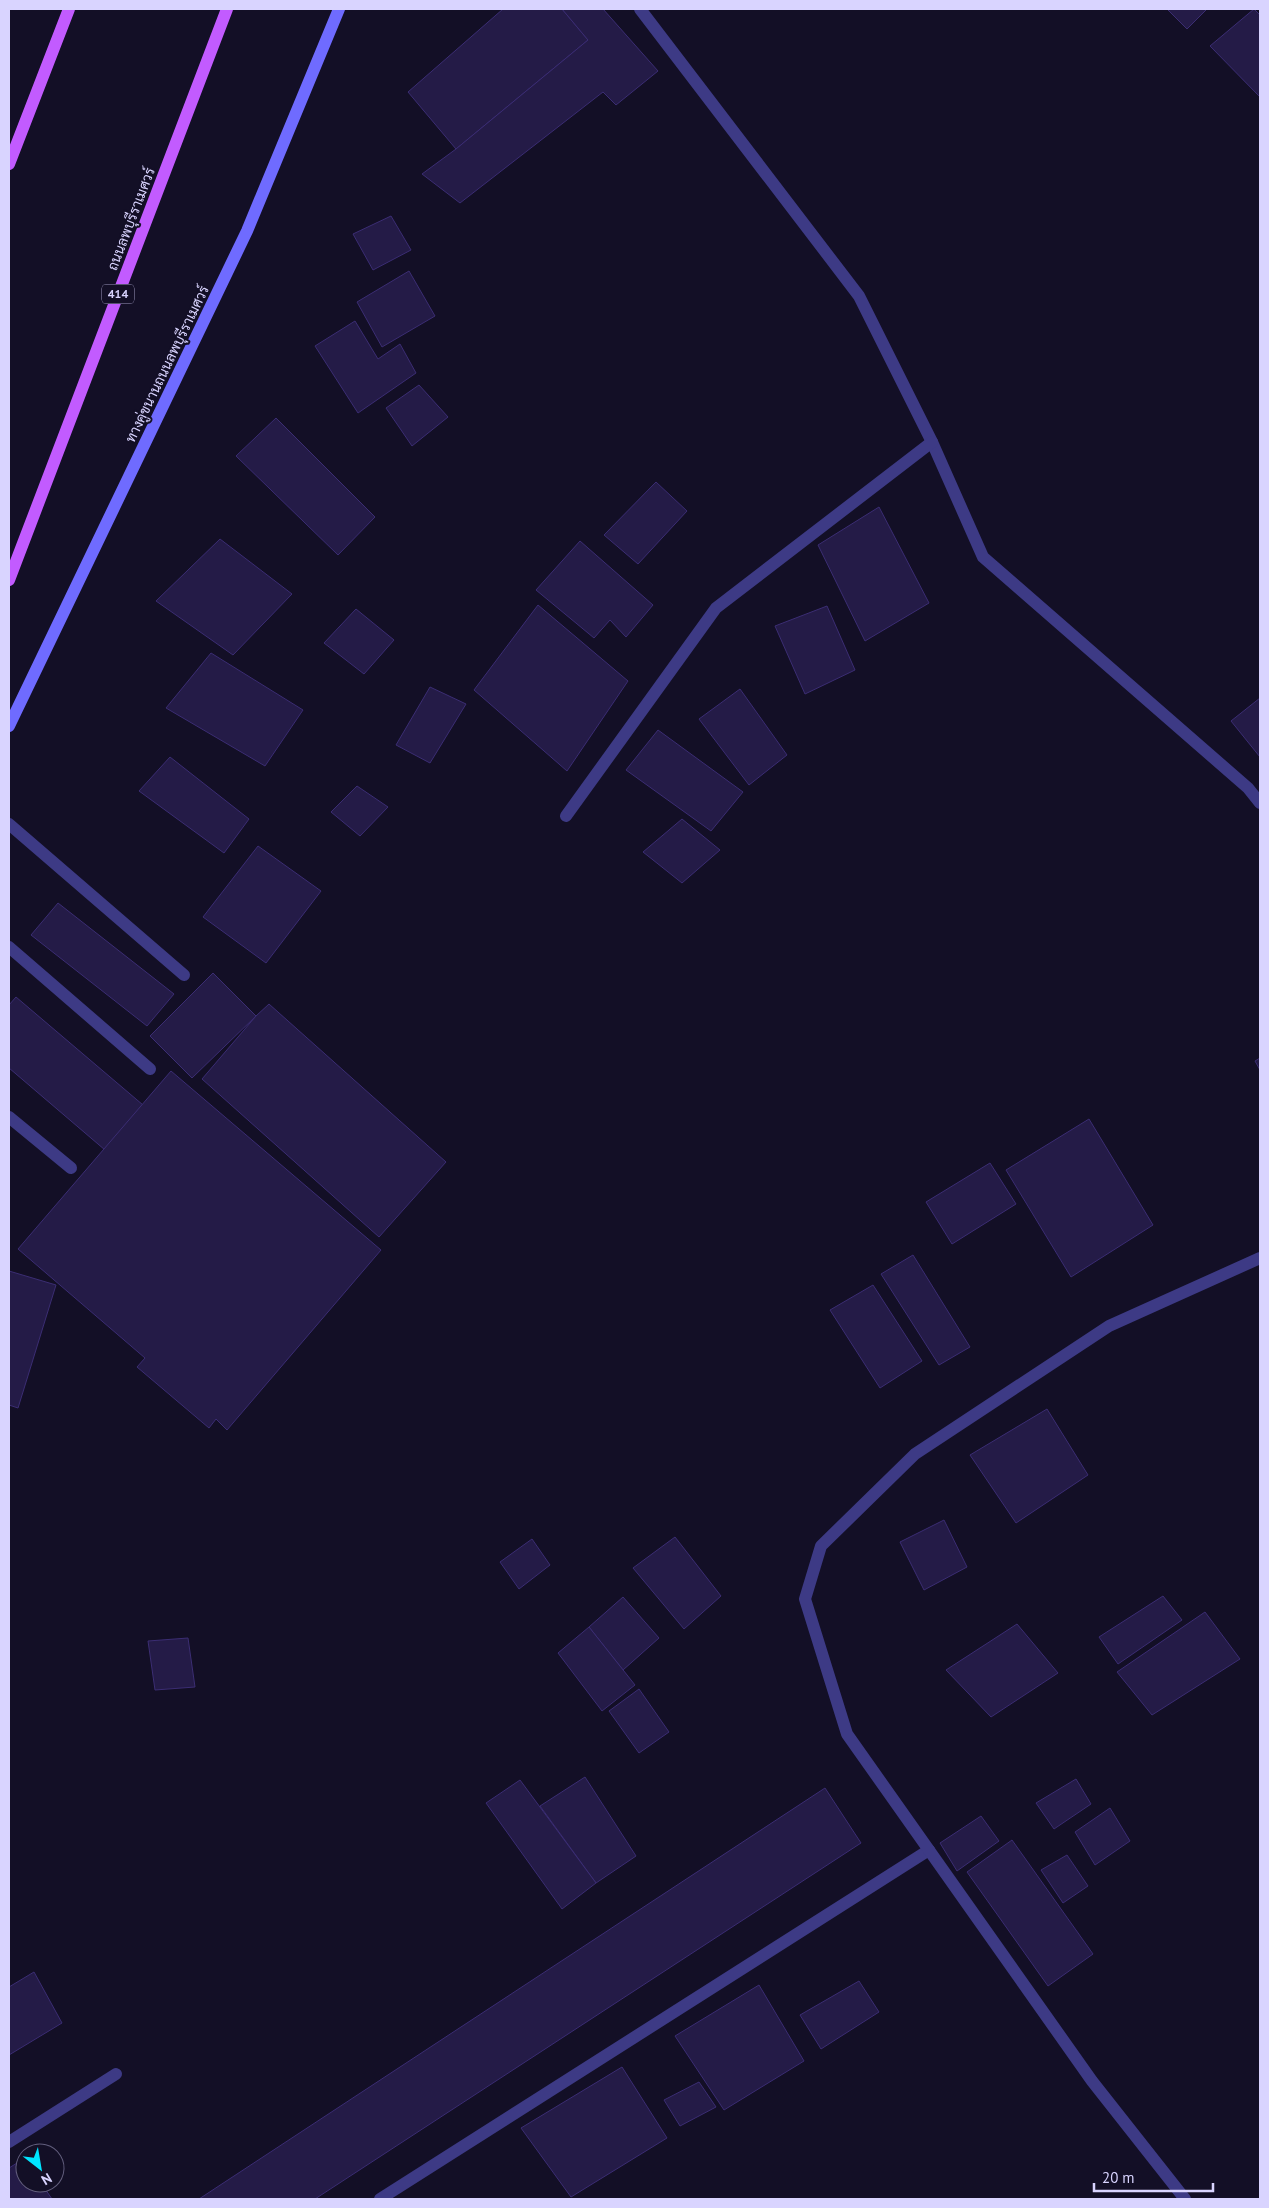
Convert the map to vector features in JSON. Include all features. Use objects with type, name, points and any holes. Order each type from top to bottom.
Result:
[{"type":"main road","points":[[9,164],[69,9]]},
{"type":"main road","name":"ถนนลพบุรีราเมศวร์","points":[[9,580],[227,9]]},
{"type":"main road","name":"ทางคู่ขนานถนนลพบุรีราเมศวร์","points":[[9,726],[247,231],[339,9]]},
{"type":"street","points":[[640,9],[859,296],[932,442],[983,557],[1248,788],[1260,803]]},
{"type":"street","points":[[566,816],[716,608],[932,442]]},
{"type":"street","points":[[9,824],[184,975]]},
{"type":"street","points":[[9,947],[150,1069]]},
{"type":"street","points":[[9,1117],[71,1168]]},
{"type":"street","points":[[1185,2199],[1092,2080],[847,1734],[805,1599],[821,1546],[915,1454],[1101,1331],[1260,1258]]},
{"type":"street","points":[[380,2199],[929,1850]]},
{"type":"street","points":[[9,2142],[116,2074]]},
{"type":"building","points":[[503,9],[562,9],[588,40],[456,149],[408,92]]},
{"type":"building","points":[[562,9],[603,9],[658,71],[616,105],[603,92],[460,203],[422,174],[456,149],[588,40]]},
{"type":"building","points":[[1167,9],[1207,9],[1187,29]]},
{"type":"building","points":[[1254,9],[1260,15],[1260,97],[1210,46]]},
{"type":"building","points":[[391,216],[411,250],[373,270],[353,234]]},
{"type":"building","points":[[409,271],[435,316],[382,347],[357,302]]},
{"type":"building","points":[[355,321],[378,359],[400,344],[416,373],[358,413],[315,346]]},
{"type":"building","points":[[419,385],[448,417],[412,446],[386,408]]},
{"type":"building","points":[[276,418],[375,517],[338,555],[236,456]]},
{"type":"building","points":[[656,482],[687,511],[638,564],[604,535]]},
{"type":"building","points":[[879,507],[929,603],[865,641],[818,545]]},
{"type":"building","points":[[220,539],[292,594],[233,655],[156,601]]},
{"type":"building","points":[[580,541],[653,605],[626,637],[610,620],[594,638],[536,590]]},
{"type":"building","points":[[538,605],[628,681],[567,771],[474,690]]},
{"type":"building","points":[[827,606],[855,670],[805,694],[775,626]]},
{"type":"building","points":[[356,609],[394,640],[364,674],[324,643]]},
{"type":"building","points":[[211,653],[303,710],[265,766],[166,708]]},
{"type":"building","points":[[430,687],[466,704],[430,763],[396,745]]},
{"type":"building","points":[[740,689],[787,755],[749,785],[699,719]]},
{"type":"building","points":[[1260,698],[1260,757],[1231,721]]},
{"type":"building","points":[[658,730],[743,792],[711,831],[626,770]]},
{"type":"building","points":[[170,757],[249,819],[224,853],[139,791]]},
{"type":"building","points":[[357,786],[388,807],[360,836],[331,812]]},
{"type":"building","points":[[682,819],[720,850],[682,883],[643,852]]},
{"type":"building","points":[[258,846],[321,891],[266,963],[203,917]]},
{"type":"building","points":[[58,903],[174,994],[147,1026],[31,935]]},
{"type":"building","points":[[213,973],[256,1016],[192,1078],[150,1036]]},
{"type":"building","points":[[16,997],[143,1105],[105,1150],[9,1068],[9,1005]]},
{"type":"building","points":[[269,1004],[446,1162],[379,1237],[202,1079],[256,1016]]},
{"type":"building","points":[[1260,1058],[1260,1070],[1255,1061]]},
{"type":"building","points":[[171,1071],[381,1250],[227,1430],[216,1419],[209,1428],[137,1367],[145,1358],[18,1249]]},
{"type":"building","points":[[1089,1119],[1153,1225],[1071,1277],[1006,1170]]},
{"type":"building","points":[[990,1163],[1016,1204],[952,1244],[926,1202]]},
{"type":"building","points":[[913,1255],[970,1347],[939,1365],[881,1274]]},
{"type":"building","points":[[9,1271],[56,1285],[18,1408],[9,1405]]},
{"type":"building","points":[[873,1285],[922,1361],[880,1388],[830,1310]]},
{"type":"building","points":[[1047,1409],[1088,1475],[1016,1523],[970,1455]]},
{"type":"building","points":[[944,1520],[967,1567],[924,1590],[900,1542]]},
{"type":"building","points":[[675,1537],[721,1596],[684,1629],[633,1568]]},
{"type":"building","points":[[532,1539],[550,1565],[519,1589],[500,1562]]},
{"type":"building","points":[[1163,1596],[1182,1620],[1118,1664],[1099,1637]]},
{"type":"building","points":[[623,1597],[659,1638],[623,1670],[589,1627]]},
{"type":"building","points":[[1205,1612],[1240,1659],[1152,1715],[1117,1672]]},
{"type":"building","points":[[1017,1624],[1058,1673],[991,1717],[946,1670]]},
{"type":"building","points":[[589,1627],[635,1685],[602,1711],[558,1653]]},
{"type":"building","points":[[188,1638],[195,1687],[155,1690],[148,1641]]},
{"type":"building","points":[[639,1689],[669,1732],[639,1753],[609,1711]]},
{"type":"building","points":[[585,1777],[636,1856],[596,1883],[540,1806]]},
{"type":"building","points":[[1076,1779],[1091,1804],[1054,1829],[1036,1803]]},
{"type":"building","points":[[520,1780],[596,1883],[562,1909],[486,1803]]},
{"type":"building","points":[[825,1788],[861,1843],[315,2199],[199,2199]]},
{"type":"building","points":[[1110,1808],[1130,1841],[1095,1865],[1075,1832]]},
{"type":"building","points":[[981,1816],[999,1841],[957,1871],[940,1843]]},
{"type":"building","points":[[1012,1840],[1093,1954],[1048,1986],[967,1872]]},
{"type":"building","points":[[1067,1855],[1088,1886],[1063,1903],[1041,1870]]},
{"type":"building","points":[[34,1972],[62,2023],[9,2055],[9,1987]]},
{"type":"building","points":[[859,1981],[879,2012],[821,2049],[800,2015]]},
{"type":"building","points":[[759,1985],[804,2061],[724,2110],[675,2036]]},
{"type":"building","points":[[622,2067],[667,2138],[571,2197],[521,2128]]},
{"type":"building","points":[[699,2082],[716,2107],[680,2126],[664,2100]]},
{"type":"building","points":[[15,2164],[15,2193],[48,2193],[52,2199],[9,2199],[9,2168]]}]
